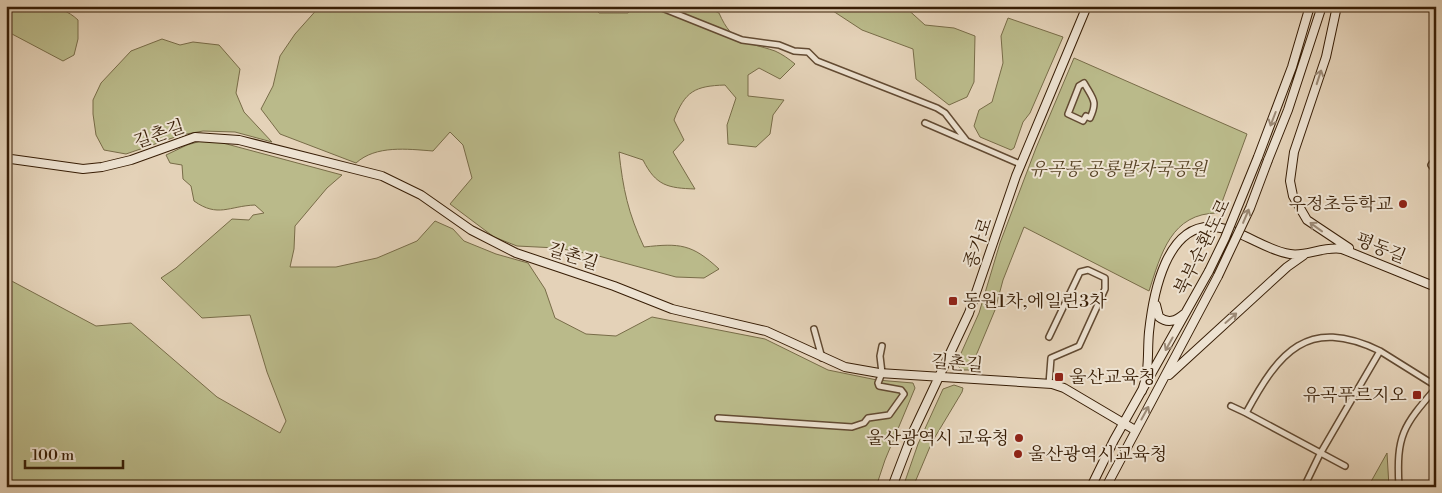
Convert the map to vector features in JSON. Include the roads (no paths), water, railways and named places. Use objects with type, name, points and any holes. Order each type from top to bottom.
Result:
[{"type":"main road","name":"종가로","points":[[892,487],[902,456],[969,313],[1020,164],[1087,6]]},
{"type":"main road","name":"북부순환도로","points":[[1091,487],[1124,423],[1209,271],[1225,238],[1292,67],[1310,6]]},
{"type":"main road","name":"북부순환도로","points":[[1106,487],[1218,276],[1250,208],[1291,102],[1322,6]]},
{"type":"main road","points":[[1337,6],[1326,58],[1294,152],[1290,181],[1293,196],[1307,220],[1357,253]]},
{"type":"main road","name":"길촌길","points":[[8,158],[83,169],[102,167],[149,154],[195,137],[239,140],[362,170],[421,195],[471,230],[516,253],[614,286],[672,309],[766,331],[823,359],[845,367],[882,373],[1049,384],[1064,388],[1135,430]]},
{"type":"main road","name":"평동길","points":[[1142,391],[1149,369],[1149,334],[1156,301],[1171,251],[1181,239],[1202,228],[1217,228],[1236,232],[1291,254],[1331,247],[1357,253],[1436,287]]},
{"type":"main road","points":[[1159,388],[1188,356],[1287,267],[1313,251]]},
{"type":"main road","points":[[1156,301],[1156,313],[1166,321],[1179,318],[1188,309]]},
{"type":"street","points":[[657,6],[742,40],[779,45],[794,51],[808,52],[817,60],[937,108],[945,113],[966,140]]},
{"type":"street","points":[[1084,83],[1096,102],[1090,118],[1086,116],[1083,121],[1068,114],[1080,86],[1084,83]]},
{"type":"street","points":[[925,123],[1020,164]]},
{"type":"street","points":[[1436,158],[1431,165],[1436,172]]},
{"type":"street","points":[[1049,337],[1080,272],[1088,270],[1105,278],[1105,289],[1079,346],[1051,358],[1049,384]]},
{"type":"street","points":[[814,329],[823,359]]},
{"type":"street","points":[[1246,413],[1265,378],[1277,364],[1310,340],[1318,337],[1336,336],[1380,351],[1436,387],[1411,417],[1403,431],[1397,456],[1399,487]]},
{"type":"street","points":[[718,418],[852,427],[864,423],[868,418],[889,415],[904,394],[901,390],[879,386],[878,383],[882,373],[880,356],[882,346]]},
{"type":"street","points":[[1058,354],[1061,347]]},
{"type":"street","points":[[1304,487],[1320,454],[1380,351]]},
{"type":"street","points":[[1231,406],[1345,466]]},
{"type":"street","points":[[1428,487],[1436,479]]},
{"type":"place","name":"우정초등학교","points":[[1403,204]]},
{"type":"place","name":"동원1차,에일린3차","points":[[953,301]]},
{"type":"place","name":"울산교육청","points":[[1059,377]]},
{"type":"place","name":"유곡푸르지오","points":[[1417,395]]},
{"type":"place","name":"울산광역시 교육청","points":[[1019,438]]},
{"type":"place","name":"울산광역시교육청","points":[[1018,454]]},
{"type":"park label","name":"유곡동 공룡발자국공원","points":[[1118,169]]}]
